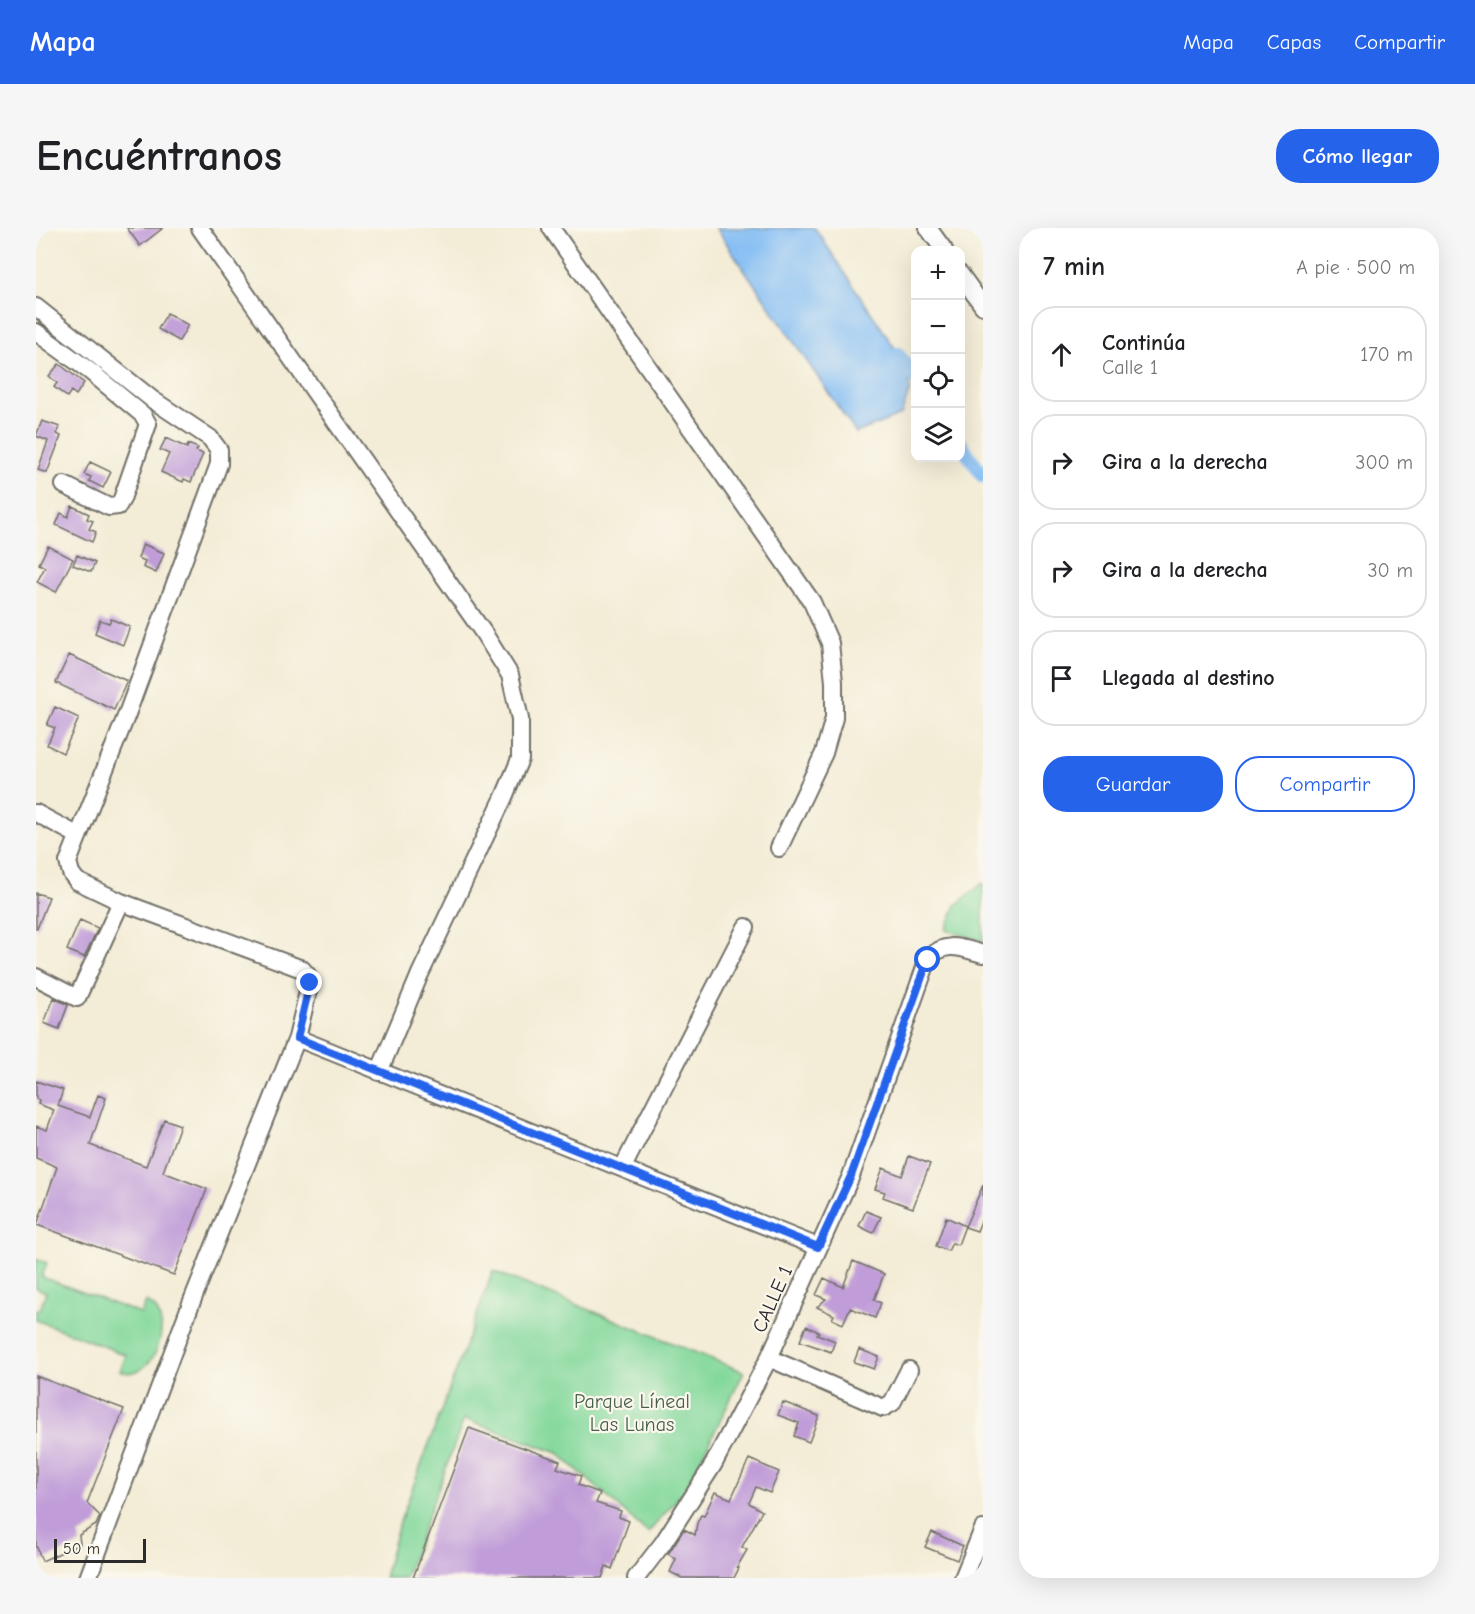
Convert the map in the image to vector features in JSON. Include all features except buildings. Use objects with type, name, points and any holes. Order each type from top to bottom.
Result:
[{"type":"street","points":[[200,228],[483,632],[510,675],[520,719],[520,759],[420,974],[379,1072]]},
{"type":"street","points":[[551,228],[812,602],[830,643],[834,682],[834,718],[824,753],[779,848]]},
{"type":"street","points":[[928,228],[941,246]]},
{"type":"street","points":[[965,281],[983,306]]},
{"type":"street","points":[[36,307],[153,400],[210,438],[219,450],[219,464],[126,714],[77,836],[68,862],[71,873],[77,881],[121,902],[302,969],[310,983],[297,1038],[190,1306],[88,1578]]},
{"type":"street","points":[[36,332],[100,379],[143,415],[148,424],[122,499],[117,506],[109,507],[64,485]]},
{"type":"street","points":[[36,813],[77,836]]},
{"type":"street","points":[[36,977],[77,998],[121,902]]},
{"type":"street","points":[[623,1167],[746,927]]},
{"type":"street","name":"CALLE 1","points":[[636,1578],[663,1543],[713,1465],[769,1358],[851,1176],[928,960],[935,951],[949,946],[983,954]]},
{"type":"street","points":[[297,1038],[818,1247]]},
{"type":"street","points":[[769,1358],[883,1407],[892,1403],[909,1370]]},
{"type":"street","points":[[963,1578],[983,1529]]},
{"type":"green space","points":[[983,883],[983,941],[946,930],[956,905]]},
{"type":"green space","points":[[36,1259],[47,1263],[42,1277],[141,1314],[146,1302],[155,1309],[160,1320],[161,1333],[152,1358],[144,1367],[133,1372],[120,1371],[126,1355],[36,1320],[36,1309],[40,1310],[46,1292],[36,1288]]},
{"type":"green space","name":"Parque Líneal Las Lunas","points":[[493,1271],[744,1372],[686,1489],[648,1533],[558,1453],[464,1419],[405,1578],[384,1578],[397,1530]]},
{"type":"water","points":[[716,228],[815,228],[908,368],[910,390],[901,415],[856,433]]},
{"type":"waterway","points":[[898,354],[911,372]]},
{"type":"waterway","points":[[965,450],[983,476]]},
{"type":"route","points":[[310,983],[297,1038],[818,1247],[851,1176],[928,960]]}]
